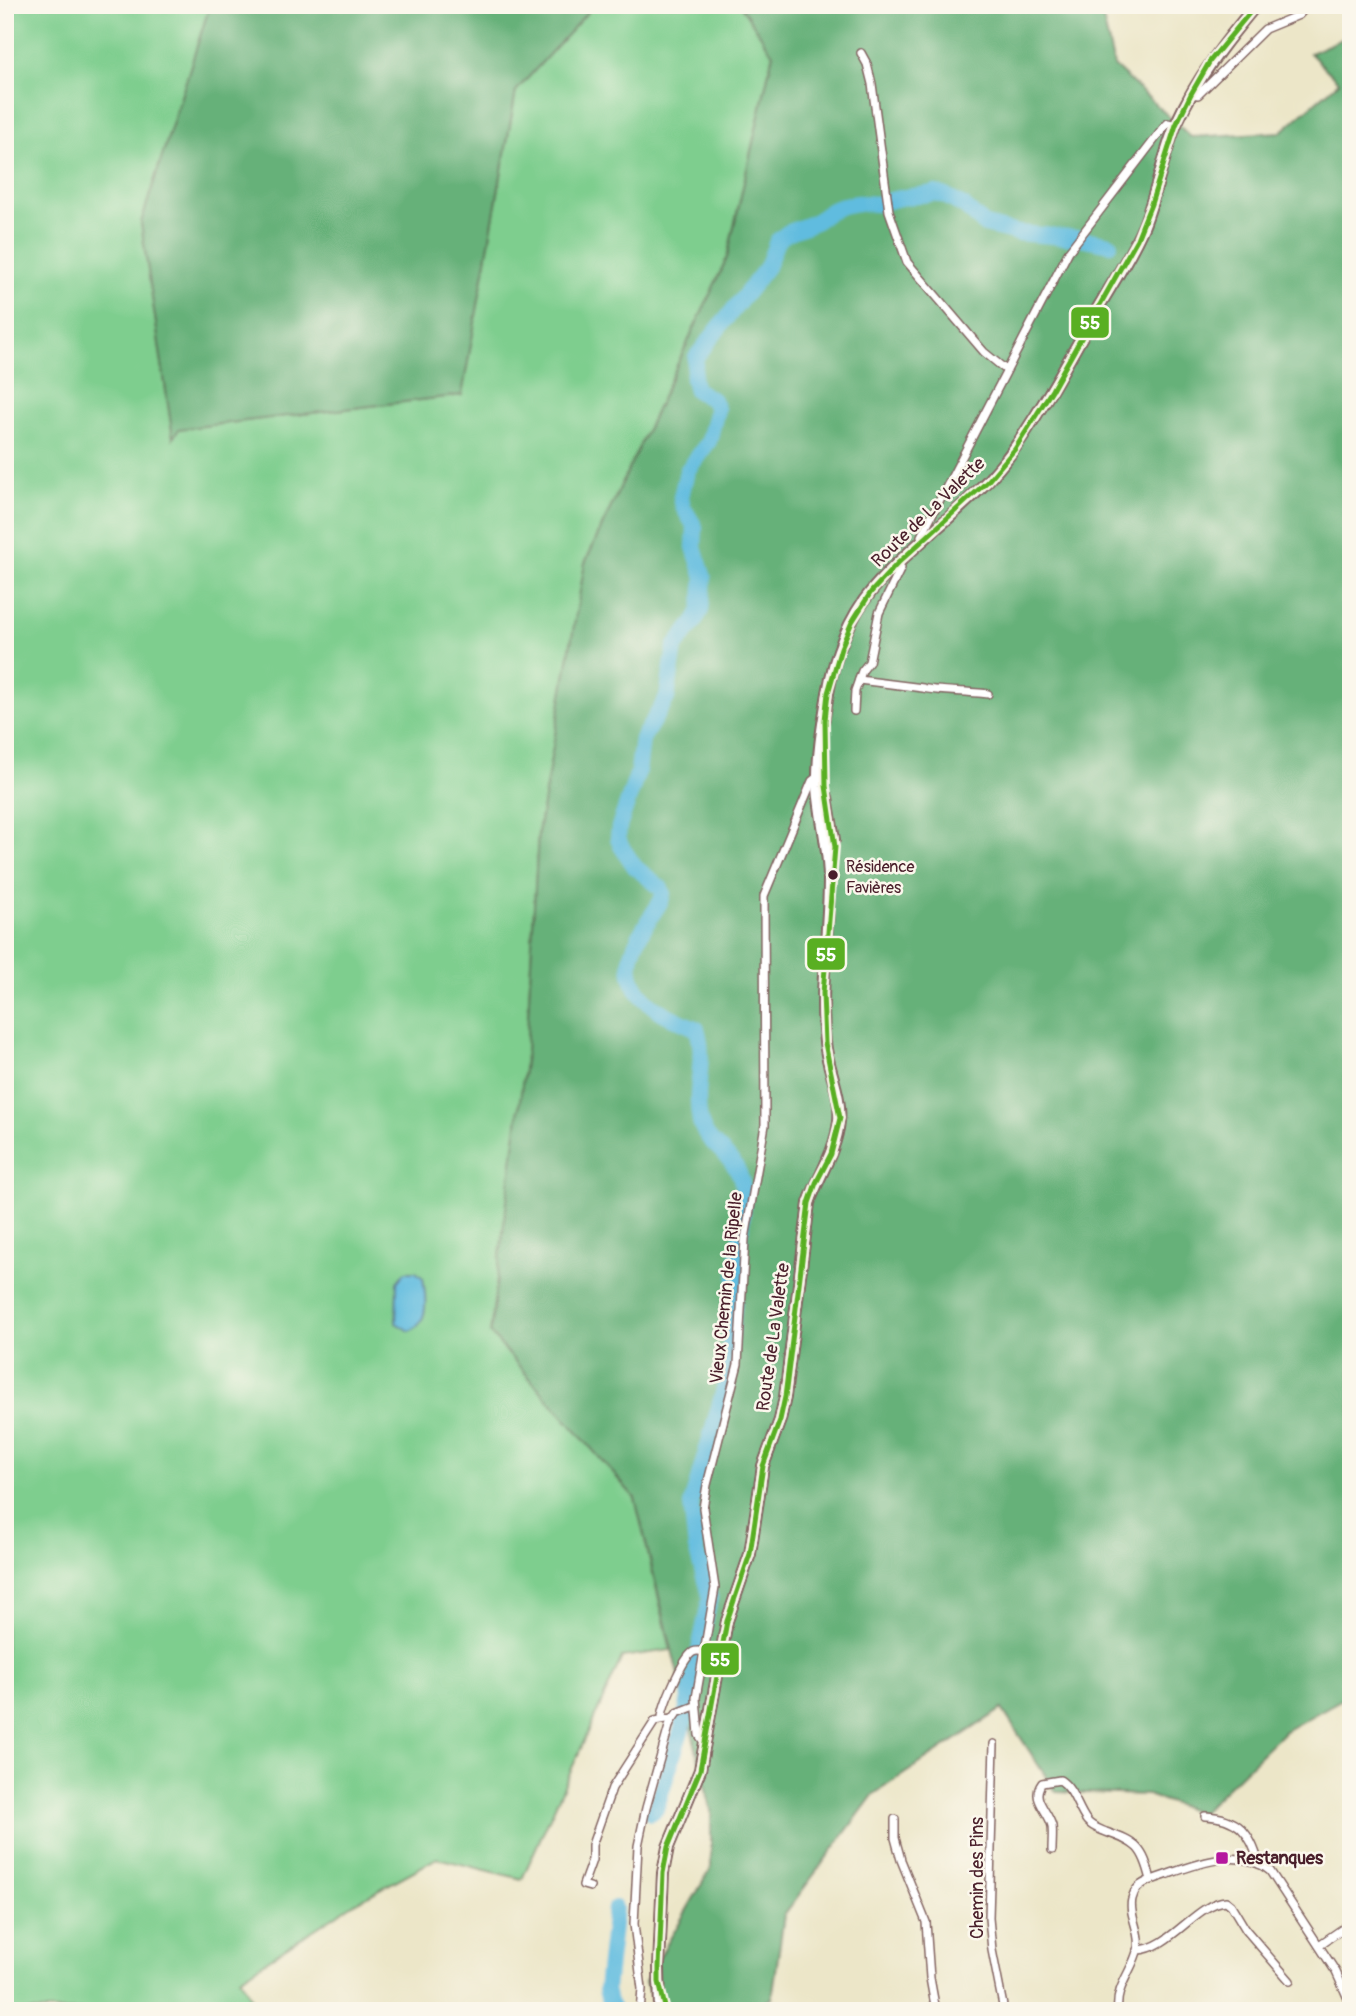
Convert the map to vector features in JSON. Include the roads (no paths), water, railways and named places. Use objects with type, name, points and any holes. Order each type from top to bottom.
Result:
[{"type":"main road","name":"Route de La Valette","points":[[660,2011],[663,1873],[668,1847],[696,1783],[727,1620],[750,1554],[763,1466],[780,1420],[785,1397],[809,1203],[816,1182],[831,1154],[840,1118],[825,1043],[823,993],[830,898],[828,847],[820,798],[825,720],[834,666],[852,622],[871,592],[898,563],[988,481],[1015,449],[1052,390],[1137,240],[1176,125],[1191,94],[1210,61],[1256,5]]},
{"type":"main road","name":"Route de La Valette","points":[[659,1982],[666,2011]]},
{"type":"street","points":[[1191,94],[1198,95],[1265,29],[1299,15],[1308,5]]},
{"type":"street","points":[[861,53],[872,84],[889,211],[907,262],[984,352],[1006,370]]},
{"type":"street","points":[[923,540],[920,536],[1069,251],[1165,126],[1168,123],[1176,125]]},
{"type":"street","points":[[854,711],[855,691],[862,671],[870,662],[879,613],[901,568],[898,563]]},
{"type":"street","points":[[859,680],[927,690],[988,694]]},
{"type":"street","name":"Vieux Chemin de la Ripelle","points":[[705,1744],[699,1735],[690,1707],[715,1587],[703,1508],[738,1364],[745,1239],[765,1125],[764,896],[812,781],[822,776]]},
{"type":"street","name":"Vieux Chemin de la Ripelle","points":[[662,1718],[667,1696],[689,1656],[700,1651]]},
{"type":"street","points":[[590,1887],[583,1885],[592,1860],[592,1845],[612,1788],[654,1723],[662,1718],[672,1718],[690,1707]]},
{"type":"street","points":[[640,2011],[642,1989],[634,1911],[638,1846],[672,1718]]},
{"type":"street","name":"Chemin des Pins","points":[[994,1744],[989,1919],[1004,2011]]},
{"type":"street","points":[[1052,1850],[1052,1826],[1038,1800],[1038,1789],[1044,1782],[1060,1780],[1092,1825],[1137,1846],[1146,1860],[1151,1880]]},
{"type":"street","points":[[1205,1816],[1229,1819],[1242,1830],[1255,1847],[1259,1864]]},
{"type":"street","points":[[895,1819],[895,1838],[901,1860],[926,1922],[930,1978],[936,2011]]},
{"type":"street","points":[[1118,2011],[1119,1992],[1137,1950],[1132,1898],[1141,1884],[1222,1858],[1259,1864],[1270,1871],[1343,1983],[1351,2005]]},
{"type":"street","points":[[1137,1950],[1155,1947],[1213,1905],[1226,1901],[1252,1937],[1290,1981]]},
{"type":"street","points":[[1319,1945],[1351,1923]]},
{"type":"water","points":[[405,1272],[416,1272],[423,1278],[425,1293],[423,1316],[416,1327],[409,1331],[396,1323],[397,1282]]},
{"type":"waterway","points":[[741,1232],[743,1195],[739,1173],[707,1136],[700,1121],[698,1096],[701,1052],[697,1029],[653,1006],[640,993],[633,980],[630,967],[632,954],[663,894],[661,888],[635,867],[618,838],[619,827],[638,772],[642,739],[667,698],[675,647],[701,610],[704,578],[694,547],[695,527],[683,507],[681,497],[687,471],[709,441],[717,409],[713,400],[696,390],[693,379],[696,357],[767,267],[777,241],[787,233],[815,222],[842,206],[857,203],[877,204],[935,193],[965,207],[985,225],[1018,233],[1076,238]]},
{"type":"waterway","points":[[1080,238],[1110,244]]},
{"type":"waterway","points":[[692,1501],[727,1379],[740,1239]]},
{"type":"waterway","points":[[651,1813],[656,1809],[684,1722],[710,1598],[696,1548],[691,1504]]},
{"type":"waterway","points":[[614,2011],[606,1989],[615,1908]]},
{"type":"place","name":"Résidence Favières","points":[[833,875]]},
{"type":"place","name":"Restanques","points":[[1222,1858]]}]
